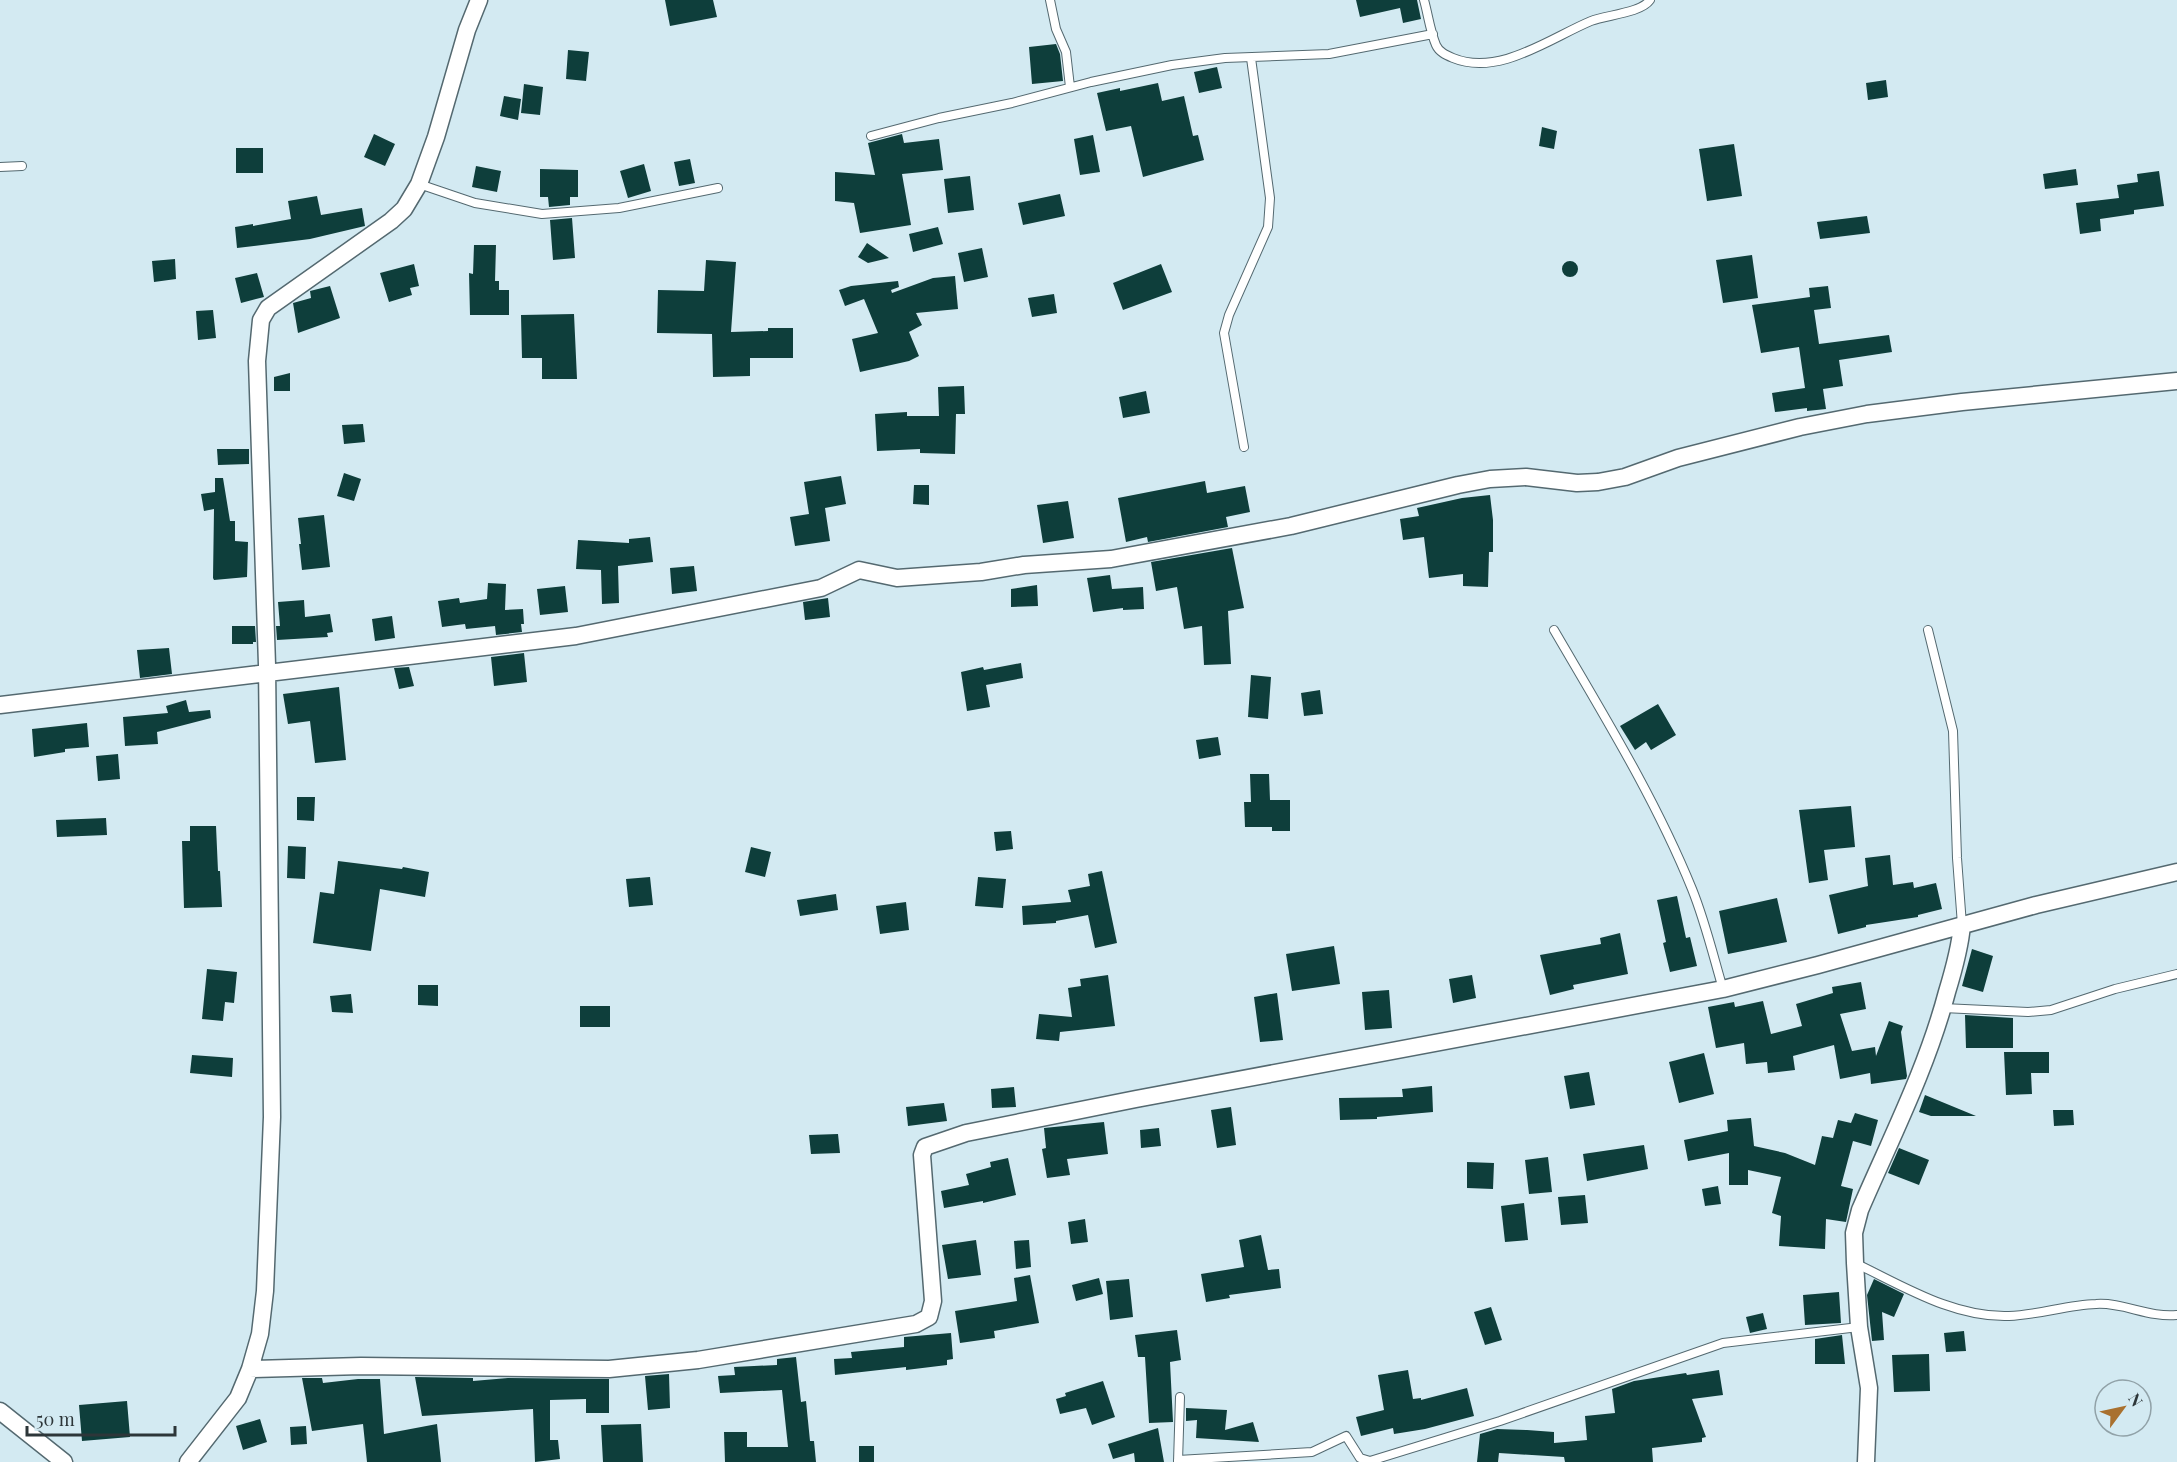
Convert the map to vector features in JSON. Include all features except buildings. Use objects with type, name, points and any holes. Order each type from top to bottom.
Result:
[{"type":"street","points":[[188,1462],[238,1398],[250,1369],[260,1334],[265,1291],[272,1117],[267,673],[257,361],[261,320],[268,308],[391,221],[404,209],[419,184],[436,137],[467,30],[479,0]]},
{"type":"street","points":[[0,705],[576,636],[821,588],[859,570],[897,578],[1111,559],[1291,526],[1490,479],[1526,477],[1577,483],[1625,477],[1678,458],[1800,427],[1867,414],[1962,402],[2177,381]]},
{"type":"street","points":[[250,1369],[360,1366],[609,1369],[698,1359],[916,1324],[929,1317],[933,1301],[922,1155],[925,1147],[966,1133],[1125,1101],[1723,989],[2036,905],[2177,872]]},
{"type":"street","points":[[1866,1462],[1869,1388],[1860,1327],[1854,1233],[1860,1210],[1925,1063],[1960,946],[1962,925]]},
{"type":"street","points":[[0,1411],[64,1462]]},
{"type":"lane","points":[[1050,0],[1056,29],[1066,52],[1070,87]]},
{"type":"lane","points":[[1424,0],[1436,46],[1444,54],[1463,63],[1497,62],[1530,50],[1597,18],[1641,7],[1650,0]]},
{"type":"lane","points":[[871,136],[1070,87],[1172,65],[1225,58],[1329,54],[1433,34]]},
{"type":"lane","points":[[1244,447],[1224,333],[1229,315],[1268,227],[1270,198],[1251,58]]},
{"type":"lane","points":[[0,167],[22,166]]},
{"type":"lane","points":[[419,184],[475,202],[542,214],[619,208],[718,188]]},
{"type":"lane","points":[[1554,630],[1661,819],[1699,908],[1723,989]]},
{"type":"lane","points":[[1928,630],[1953,731],[1962,925]]},
{"type":"lane","points":[[1943,1008],[2028,1012],[2051,1010],[2115,989],[2177,974]]},
{"type":"lane","points":[[1855,1263],[1940,1303],[1978,1315],[2010,1316],[2096,1304],[2177,1315]]},
{"type":"lane","points":[[1180,1397],[1178,1461],[1312,1452],[1346,1436],[1360,1458],[1370,1461],[1500,1421],[1723,1343],[1860,1327]]}]
